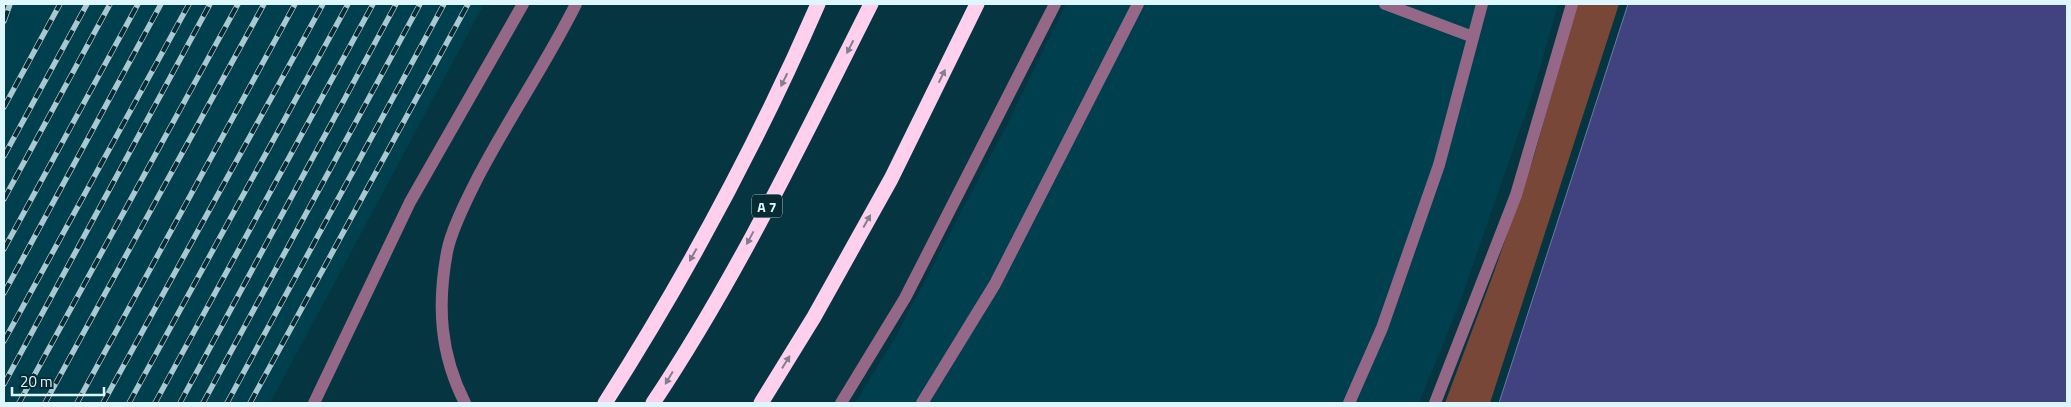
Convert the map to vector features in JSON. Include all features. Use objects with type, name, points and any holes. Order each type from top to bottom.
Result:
[{"type":"highway","points":[[605,403],[692,257],[755,142],[818,4]]},
{"type":"highway","points":[[796,55],[828,4]]},
{"type":"highway","name":"A 7","points":[[653,403],[732,272],[812,123],[871,4]]},
{"type":"highway","points":[[761,403],[814,317],[891,179],[976,4]]},
{"type":"lane","points":[[314,403],[410,202],[523,4]]},
{"type":"lane","points":[[465,403],[449,367],[441,329],[447,251],[465,202],[485,163],[576,4]]},
{"type":"lane","points":[[841,403],[905,298],[1055,4]]},
{"type":"lane","points":[[922,403],[995,284],[1138,4]]},
{"type":"lane","points":[[1385,4],[1473,37]]},
{"type":"lane","points":[[1349,403],[1382,328],[1439,165],[1482,4]]},
{"type":"lane","points":[[1435,403],[1516,195],[1572,4]]},
{"type":"shaded area","points":[[4,4],[484,4],[270,403],[4,403]]},
{"type":"shaded area","points":[[1066,4],[1558,4],[1533,92],[1460,302],[1419,403],[855,403],[895,338],[1006,127]]},
{"type":"shaded area","points":[[1577,4],[1619,4],[1490,403],[1445,403],[1494,272],[1534,156]]},
{"type":"shaded area","points":[[1628,4],[2067,4],[2067,403],[1499,403]]},
{"type":"railway","points":[[4,21],[10,4]]},
{"type":"railway","points":[[4,107],[60,4]]},
{"type":"railway","points":[[4,156],[87,4]]},
{"type":"railway","points":[[4,199],[110,4]]},
{"type":"railway","points":[[4,249],[138,4]]},
{"type":"railway","points":[[4,293],[161,4]]},
{"type":"railway","points":[[4,341],[189,4]]},
{"type":"railway","points":[[4,384],[210,4]]},
{"type":"railway","points":[[19,403],[238,4]]},
{"type":"railway","points":[[45,403],[264,4]]},
{"type":"railway","points":[[77,403],[295,4]]},
{"type":"railway","points":[[103,403],[323,4]]},
{"type":"railway","points":[[129,403],[348,4]]},
{"type":"railway","points":[[155,403],[373,4]]},
{"type":"railway","points":[[180,403],[396,4]]},
{"type":"railway","points":[[203,403],[420,4]]},
{"type":"railway","points":[[227,403],[444,4]]},
{"type":"railway","points":[[250,403],[468,4]]}]
